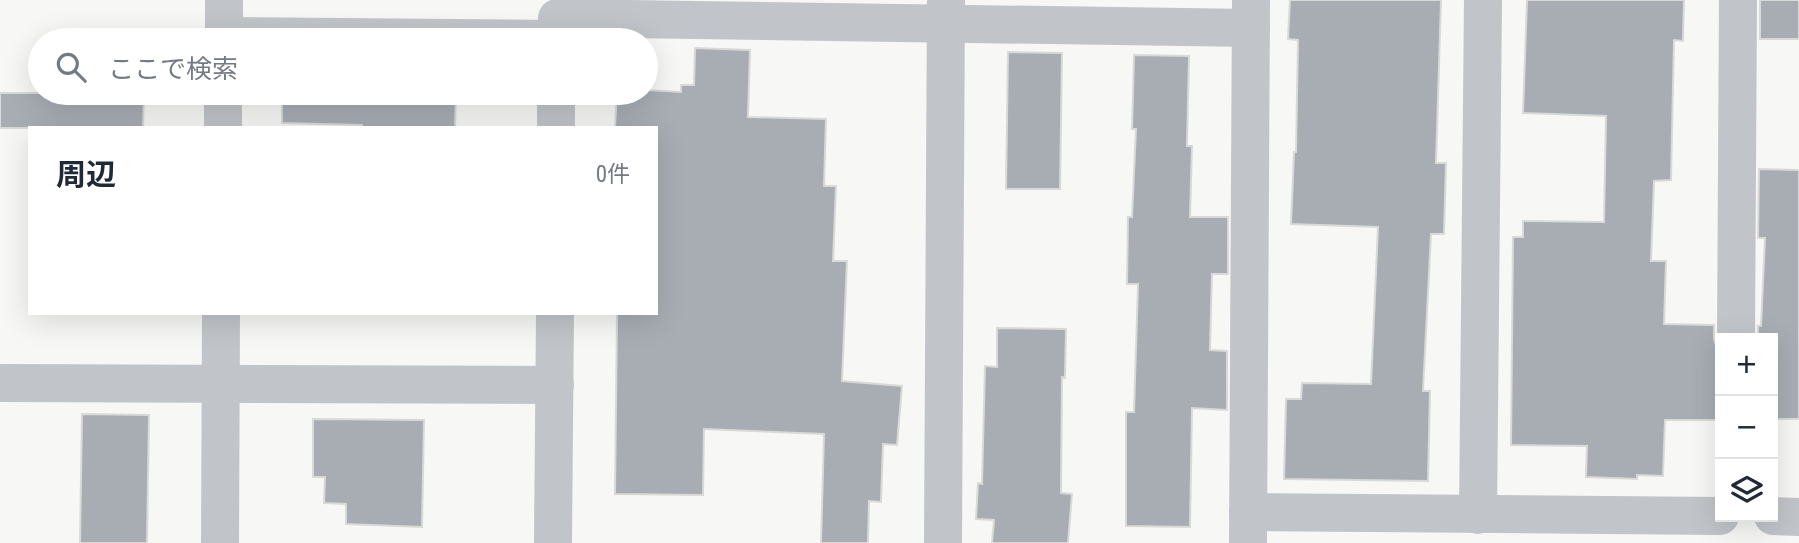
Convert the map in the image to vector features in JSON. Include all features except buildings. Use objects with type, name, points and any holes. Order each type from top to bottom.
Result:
[{"type":"street","points":[[1478,515],[1483,0]]},
{"type":"street","points":[[1735,333],[1738,0]]},
{"type":"street","points":[[224,25],[557,24],[946,12],[1251,14],[1248,527],[1478,515],[1715,516]]},
{"type":"street","points":[[943,543],[946,12]]},
{"type":"street","points":[[223,105],[223,126]]},
{"type":"street","points":[[556,105],[556,126]]},
{"type":"street","points":[[220,543],[221,315]]},
{"type":"street","points":[[554,543],[555,315]]},
{"type":"street","points":[[0,383],[555,385]]},
{"type":"street","points":[[1778,516],[1799,517]]},
{"type":"street","points":[[1734,522],[1734,543]]}]
